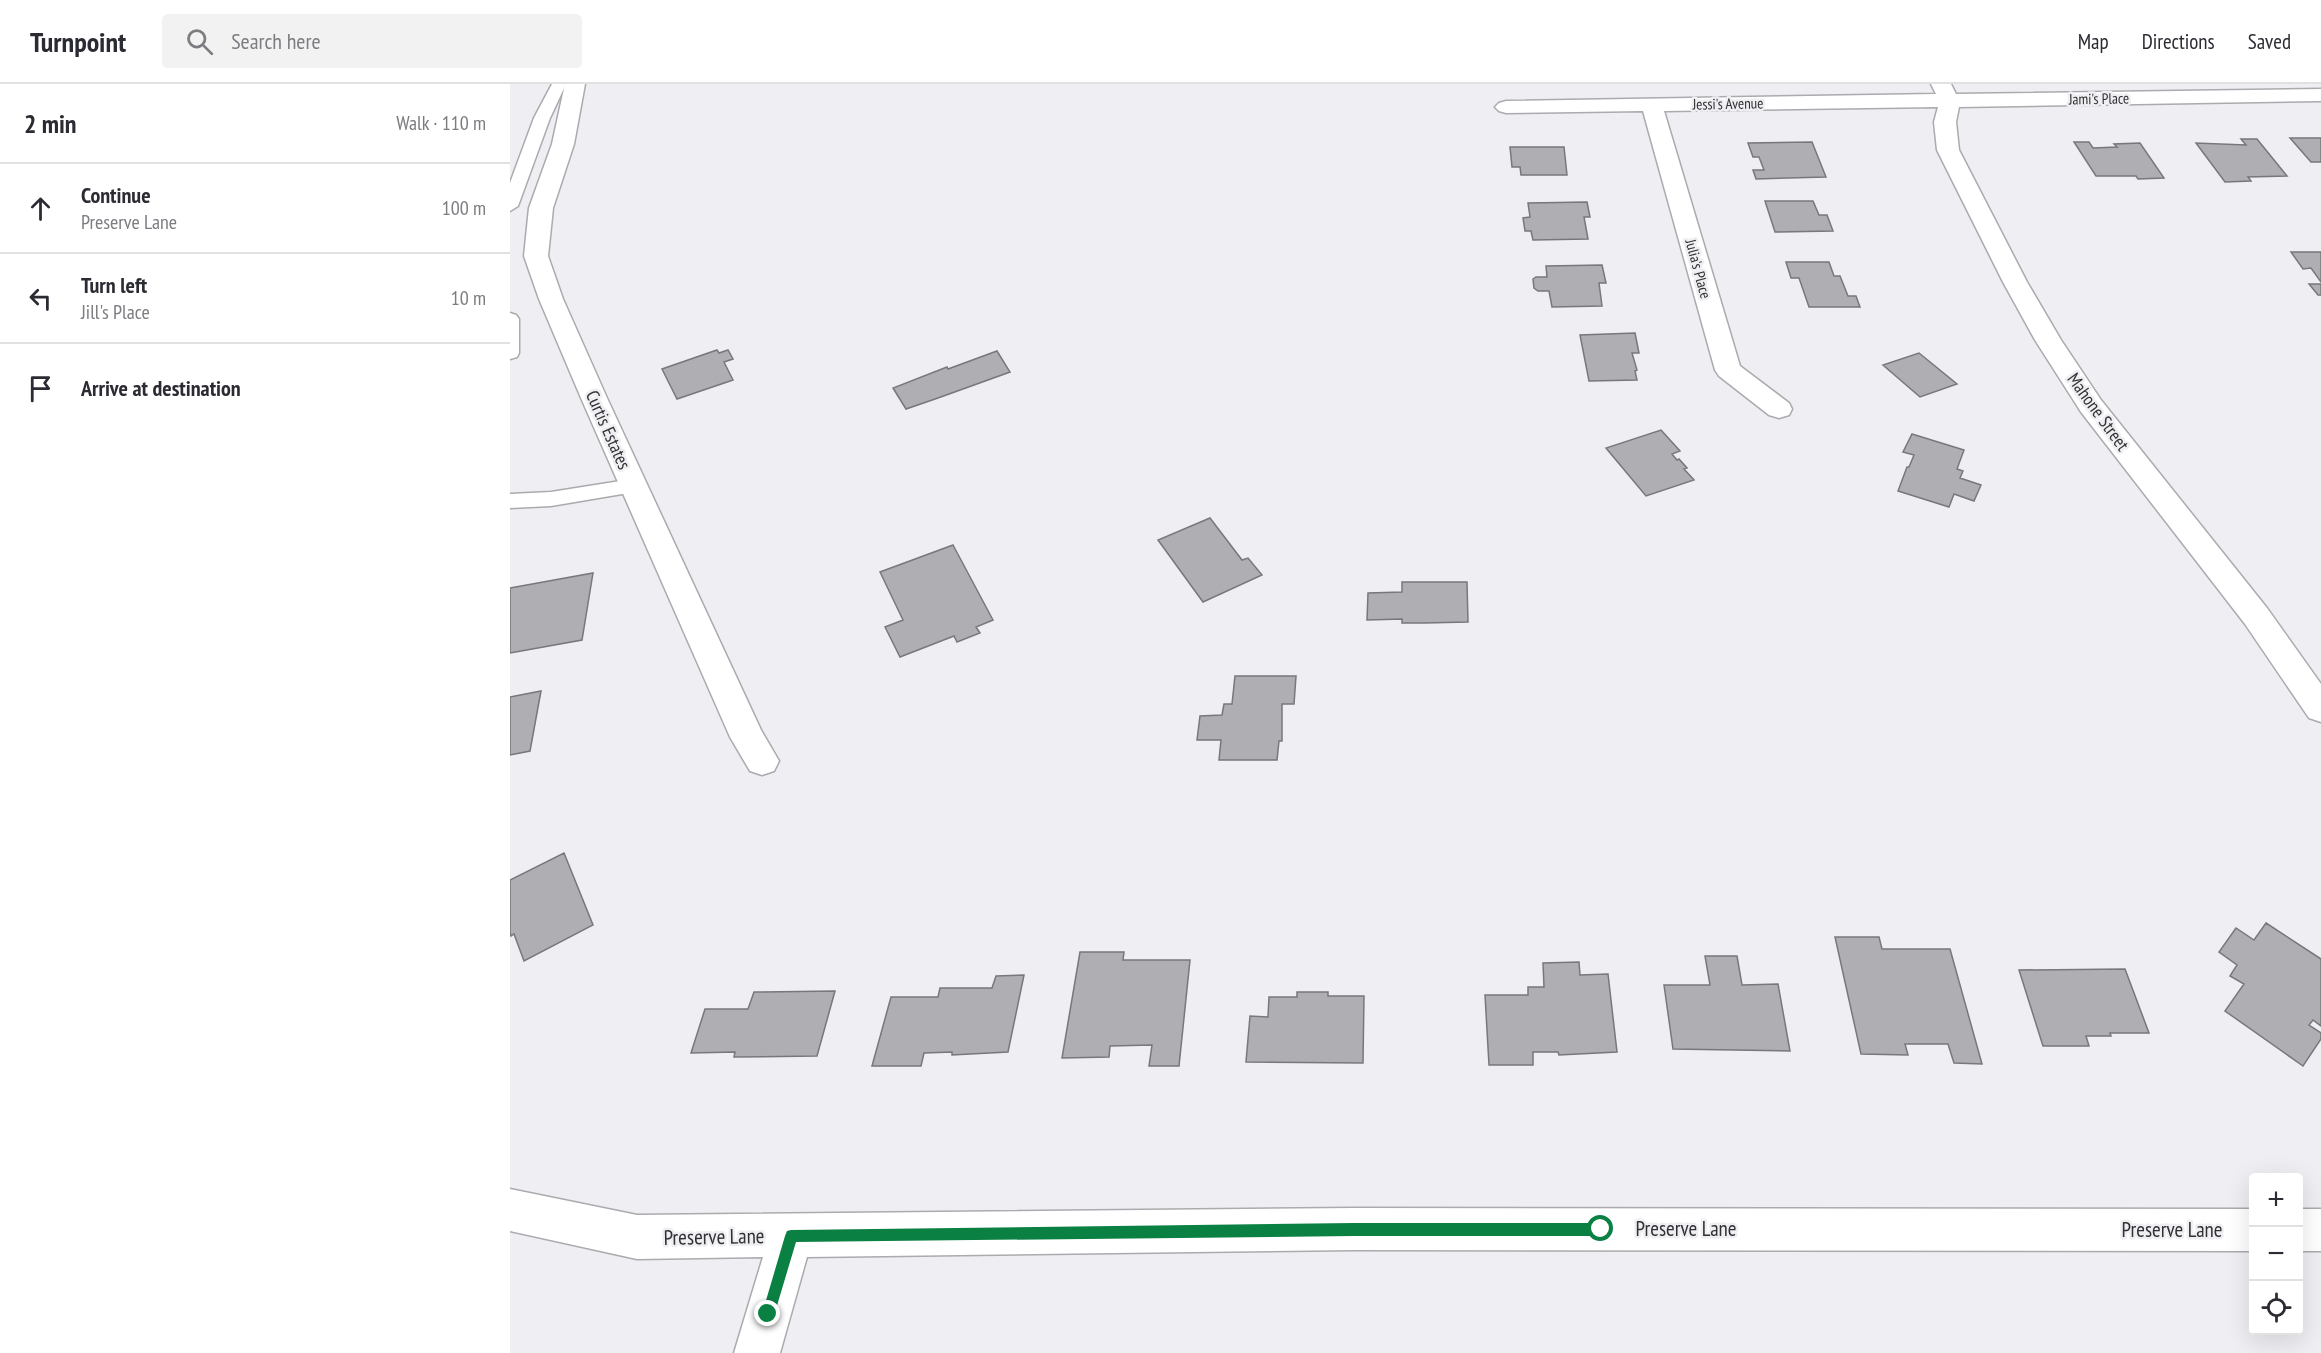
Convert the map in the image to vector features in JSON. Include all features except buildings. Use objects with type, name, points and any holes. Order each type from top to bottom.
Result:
[{"type":"street","name":"Curtis Estates","points":[[575,84],[562,144],[541,208],[536,256],[551,299],[633,486],[747,737],[762,761]]},
{"type":"street","name":"Jami's Place","points":[[1945,93],[2321,95]]},
{"type":"street","name":"Jessi's Avenue","points":[[1506,107],[1652,105],[1945,93]]},
{"type":"street","name":"Mahone Street","points":[[1945,93],[1948,150],[2015,282],[2048,340],[2091,406],[2256,616],[2321,709]]},
{"type":"street","name":"Julia's Place","points":[[1652,105],[1728,370],[1779,409]]},
{"type":"street","name":"Preserve Lane","points":[[510,1210],[637,1238],[1354,1229],[2249,1230]]},
{"type":"street","points":[[2303,1230],[2321,1230]]},
{"type":"street","points":[[757,1353],[791,1236]]},
{"type":"lane","points":[[510,206],[537,128],[559,84]]},
{"type":"lane","points":[[510,319],[510,353]]},
{"type":"lane","points":[[510,501],[551,498],[633,486]]},
{"type":"route","points":[[768,1314],[791,1236],[1354,1229],[1601,1229]]}]
